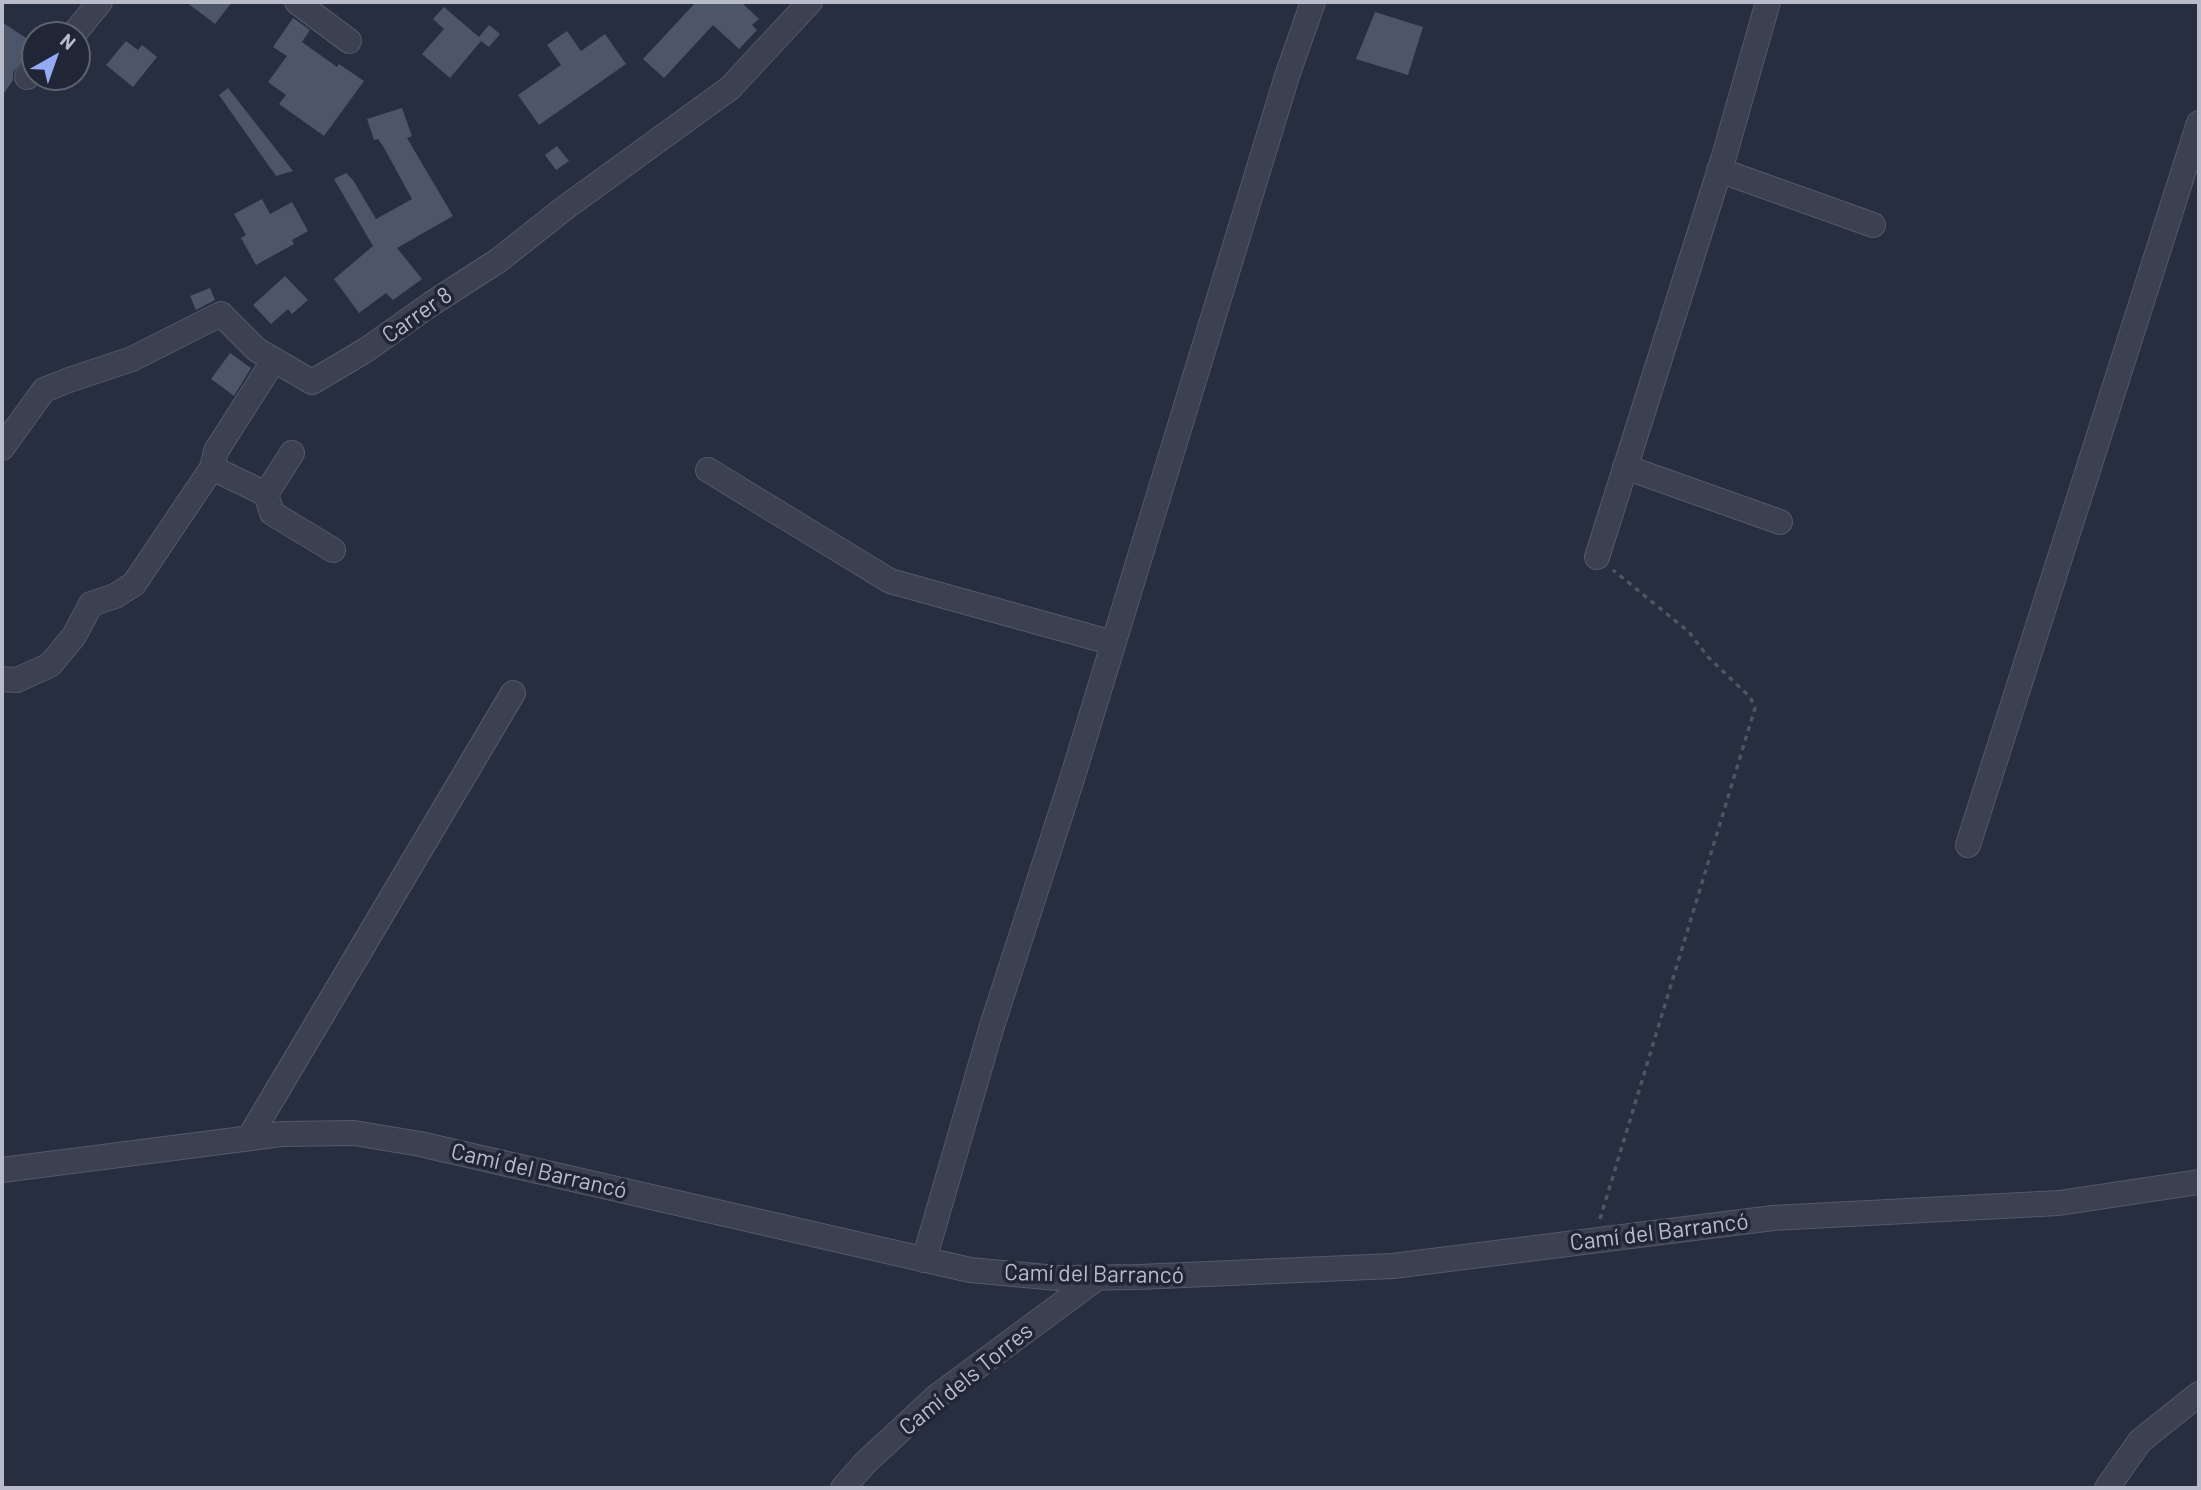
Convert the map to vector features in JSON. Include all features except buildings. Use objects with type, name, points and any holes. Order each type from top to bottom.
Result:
[{"type":"street","points":[[84,21],[100,2]]},
{"type":"street","points":[[296,2],[349,41]]},
{"type":"street","name":"Carrer 8","points":[[2,448],[44,390],[132,359],[221,314],[257,350],[312,382],[366,350],[499,260],[566,207],[730,88],[810,2]]},
{"type":"street","points":[[924,1260],[991,1029],[1071,782],[1287,76],[1313,2]]},
{"type":"street","points":[[1597,557],[1719,170],[1768,2]]},
{"type":"street","points":[[1969,845],[2199,123]]},
{"type":"street","points":[[1719,170],[1873,225]]},
{"type":"street","points":[[2,679],[17,680],[50,665],[74,636],[91,604],[115,596],[134,584],[212,468],[216,451],[274,360]]},
{"type":"street","points":[[266,494],[292,453]]},
{"type":"street","points":[[1625,467],[1780,522]]},
{"type":"street","points":[[212,468],[266,494],[272,513],[333,550]]},
{"type":"street","points":[[708,470],[890,581],[1113,643]]},
{"type":"street","points":[[249,1138],[513,693]]},
{"type":"street","name":"Camí del Barrancó","points":[[2,1170],[282,1134],[354,1133],[420,1143],[970,1270],[1057,1278],[1393,1266],[1773,1218],[2059,1203],[2199,1182]]},
{"type":"street","name":"Camí dels Torres","points":[[843,1488],[865,1463],[936,1397],[1097,1278]]},
{"type":"street","points":[[2107,1488],[2140,1441],[2199,1394]]},
{"type":"path","points":[[1594,1241],[1755,708],[1750,697],[1708,657],[1689,632],[1597,557]]}]
